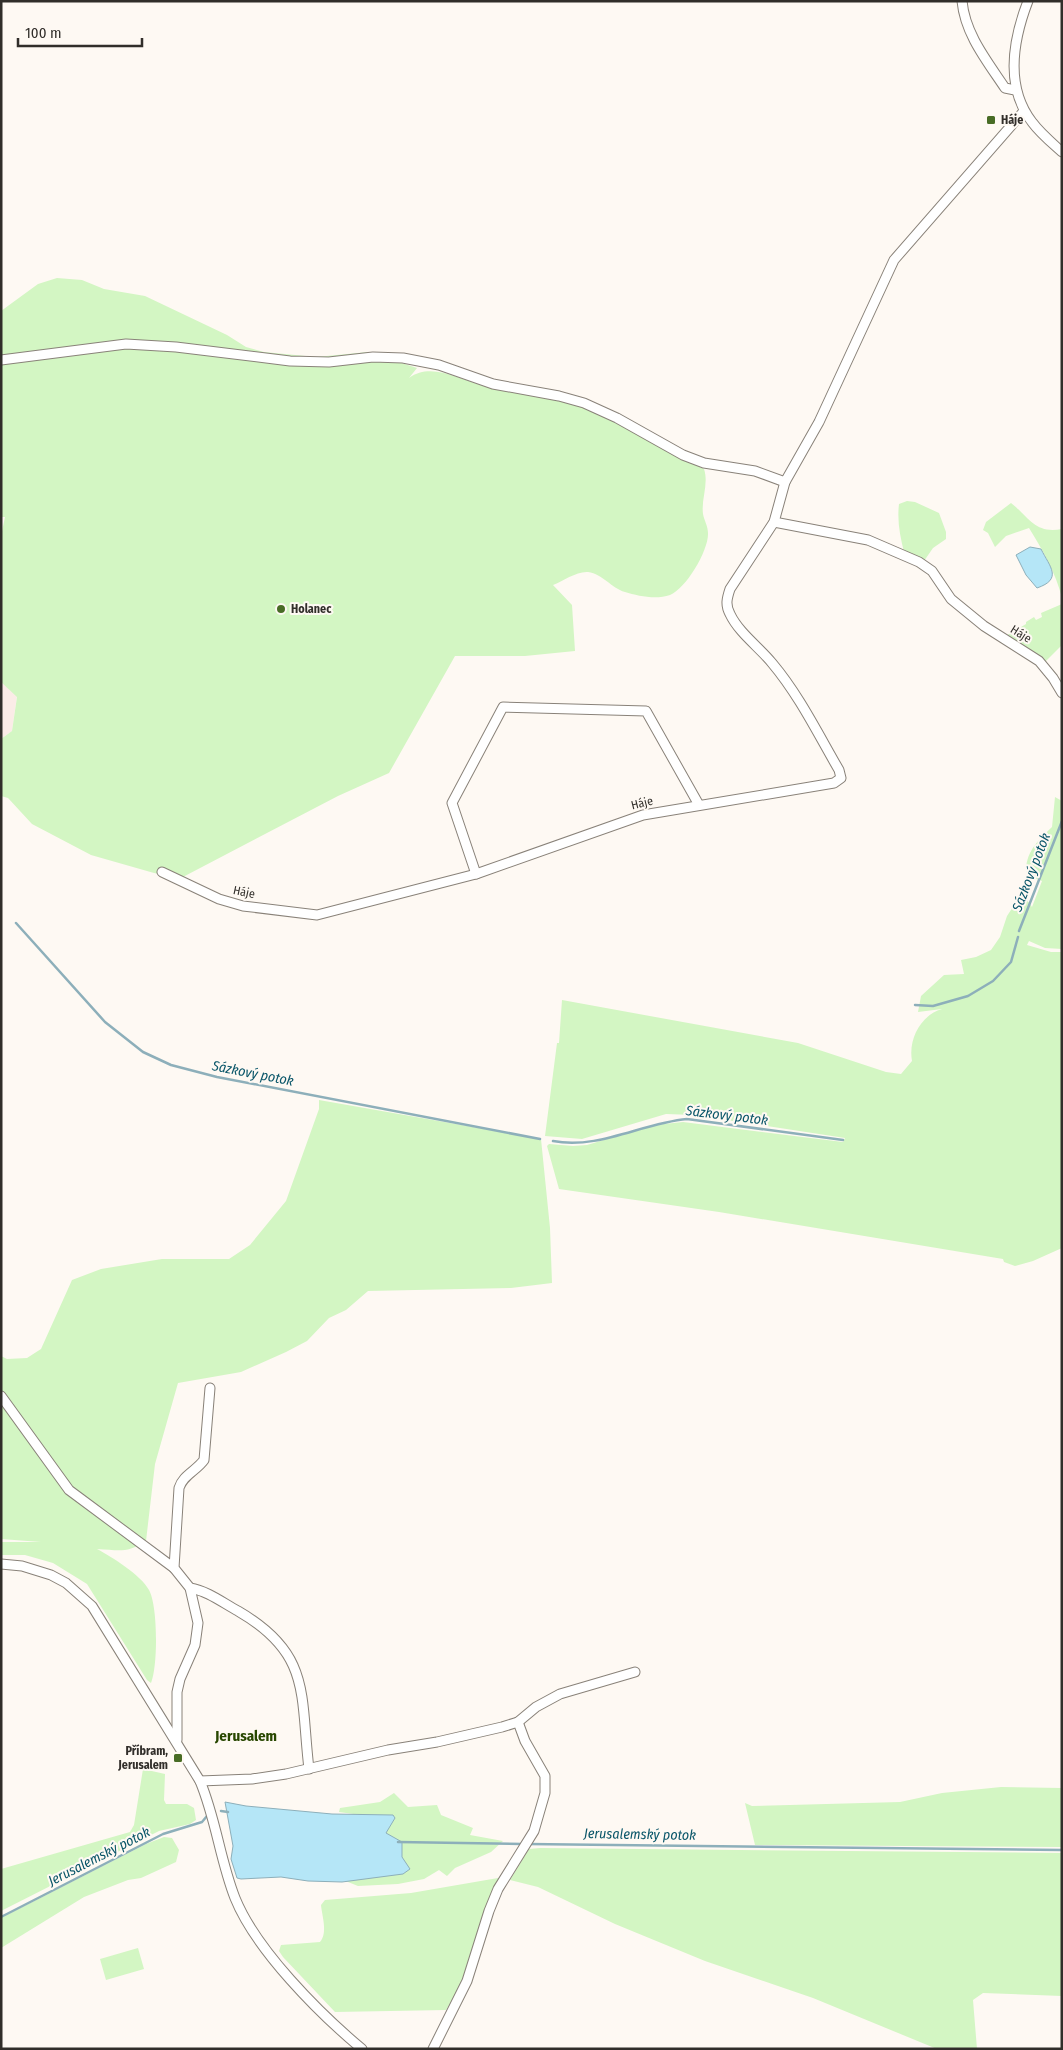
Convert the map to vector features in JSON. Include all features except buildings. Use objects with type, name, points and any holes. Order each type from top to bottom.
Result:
[{"type":"street","points":[[962,1],[965,20],[971,36],[1005,88],[1015,90]]},
{"type":"street","points":[[1028,1],[1016,42],[1014,63],[1015,90],[1024,111],[1032,123],[1062,152]]},
{"type":"street","name":"Háje","points":[[162,872],[219,900],[243,906],[317,915],[476,874],[643,815],[834,783],[841,778],[839,770],[794,692],[773,664],[734,622],[727,605],[727,598],[730,588],[774,522],[785,482],[819,422],[894,260],[1024,111]]},
{"type":"street","points":[[1,360],[126,344],[176,347],[290,361],[329,362],[373,357],[403,358],[439,365],[493,384],[559,396],[584,403],[617,418],[683,455],[704,463],[755,471],[785,482]]},
{"type":"street","name":"Háje","points":[[774,522],[868,540],[919,562],[932,571],[951,599],[984,626],[1039,661],[1062,693]]},
{"type":"street","points":[[476,874],[452,803],[503,707],[646,711],[699,805]]},
{"type":"street","points":[[174,1568],[179,1488],[184,1478],[200,1466],[204,1460],[210,1388]]},
{"type":"street","points":[[1,1396],[69,1490],[174,1568],[190,1588],[196,1610],[198,1633],[176,1692],[177,1743]]},
{"type":"street","points":[[1,1564],[30,1568],[51,1575],[66,1583],[92,1606],[200,1781],[210,1809],[227,1874],[243,1914],[258,1938],[290,1979],[362,2049]]},
{"type":"street","points":[[190,1588],[201,1590],[252,1619],[272,1635],[286,1650],[294,1664],[300,1687],[306,1722],[308,1769]]},
{"type":"street","points":[[200,1781],[269,1777],[388,1750],[468,1735],[518,1722],[536,1707],[560,1694],[635,1672]]},
{"type":"street","points":[[433,2049],[467,1980],[498,1889],[534,1831],[545,1793],[546,1781],[541,1768],[525,1742],[518,1722]]},
{"type":"shaded area","points":[[1,682],[17,696],[12,731],[1,739]]},
{"type":"green space","points":[[57,278],[82,280],[104,289],[145,296],[227,335],[246,347],[264,352],[316,357],[368,352],[417,368],[409,378],[417,373],[445,373],[493,388],[578,406],[626,428],[704,469],[706,480],[703,514],[708,533],[701,559],[683,585],[670,595],[665,596],[647,597],[625,592],[598,575],[588,572],[575,575],[553,585],[572,605],[575,651],[525,656],[455,656],[389,773],[338,796],[181,878],[154,873],[91,855],[32,824],[8,798],[1,796],[1,739],[12,731],[17,697],[1,682],[1,536],[5,517],[1,517],[1,311],[38,284]]},
{"type":"green space","points":[[907,501],[915,502],[939,513],[946,532],[946,539],[933,548],[924,561],[904,552],[899,528],[898,510],[899,504]]},
{"type":"green space","points":[[1011,503],[1039,527],[1053,530],[1062,529],[1062,598],[1044,553],[1029,528],[1006,536],[995,547],[988,533],[983,530],[986,522]]},
{"type":"green space","points":[[1062,604],[1062,645],[1045,662],[1025,647],[1004,637],[1034,617],[1036,620],[1042,617],[1041,613]]},
{"type":"green space","points":[[1055,797],[1062,801],[1062,949],[1045,948],[1029,941],[1027,945],[1051,952],[1062,952],[1062,1248],[1033,1261],[1015,1266],[1004,1262],[1003,1259],[719,1212],[559,1189],[547,1146],[549,1144],[587,1145],[654,1125],[683,1122],[843,1142],[845,1138],[694,1115],[666,1114],[582,1139],[545,1136],[557,1043],[559,1043],[562,1000],[798,1043],[886,1072],[901,1074],[912,1061],[911,1053],[914,1036],[922,1022],[942,1009],[918,1012],[921,996],[944,975],[964,974],[961,960],[976,957],[991,950],[1000,937],[1007,916],[1022,893],[1032,907],[1042,881],[1027,875],[1027,861],[1033,848],[1052,827]]},
{"type":"green space","points":[[319,1100],[541,1139],[550,1228],[552,1283],[511,1288],[368,1291],[346,1310],[329,1318],[307,1341],[286,1352],[241,1372],[178,1383],[155,1464],[146,1541],[128,1550],[97,1549],[140,1578],[149,1590],[154,1609],[156,1636],[155,1664],[151,1683],[147,1680],[87,1584],[53,1563],[25,1555],[1,1555],[1,1542],[41,1542],[1,1539],[1,1356],[7,1359],[27,1358],[41,1349],[72,1280],[101,1269],[162,1259],[229,1259],[250,1245],[286,1201],[319,1109]]},
{"type":"green space","points":[[143,1769],[165,1774],[164,1800],[166,1804],[187,1804],[194,1808],[196,1820],[190,1824],[159,1831],[1,1911],[1,1869],[130,1832],[134,1825]]},
{"type":"green space","points":[[1001,1787],[1062,1788],[1062,1847],[755,1845],[745,1803],[752,1806],[900,1802],[942,1793]]},
{"type":"green space","points":[[394,1793],[408,1807],[437,1805],[441,1815],[473,1828],[470,1835],[503,1841],[491,1852],[455,1868],[447,1876],[439,1870],[424,1879],[398,1884],[358,1886],[343,1880],[375,1817],[339,1812],[340,1808],[380,1802]]},
{"type":"green space","points":[[164,1837],[172,1838],[179,1850],[176,1862],[141,1878],[128,1880],[84,1897],[1,1948],[1,1918],[146,1844]]},
{"type":"green space","points":[[529,1849],[1062,1853],[1062,1996],[983,1993],[973,2000],[977,2049],[937,2049],[813,1998],[705,1961],[615,1924],[538,1887],[510,1880]]},
{"type":"green space","points":[[501,1879],[465,1979],[446,2010],[335,2012],[279,1951],[281,1945],[320,1942],[324,1934],[321,1905],[325,1900],[411,1893]]},
{"type":"green space","points":[[138,1948],[144,1969],[106,1980],[100,1959]]},
{"type":"water","points":[[1030,547],[1041,549],[1052,572],[1050,581],[1037,588],[1026,575],[1016,555]]},
{"type":"water","points":[[225,1802],[246,1806],[332,1814],[393,1815],[395,1818],[386,1833],[402,1842],[402,1857],[410,1869],[403,1874],[342,1882],[308,1881],[281,1877],[237,1878],[231,1859],[233,1846]]},
{"type":"waterway","name":"Sázkový potok","points":[[1019,931],[1062,821]]},
{"type":"waterway","name":"Sázkový potok","points":[[16,923],[105,1022],[143,1052],[171,1065],[217,1077],[540,1139]]},
{"type":"waterway","name":"Sázkový potok","points":[[915,1005],[933,1006],[968,996],[993,981],[1011,962],[1018,937]]},
{"type":"waterway","name":"Sázkový potok","points":[[553,1141],[587,1142],[670,1121],[687,1119],[843,1140]]},
{"type":"waterway","name":"Jerusalemský potok","points":[[221,1811],[228,1812]]},
{"type":"waterway","name":"Jerusalemský potok","points":[[1,1917],[163,1834],[202,1822],[207,1816]]},
{"type":"waterway","name":"Jerusalemský potok","points":[[398,1842],[523,1844]]},
{"type":"waterway","name":"Jerusalemský potok","points":[[528,1844],[1062,1850]]},
{"type":"place","name":"Háje","points":[[991,120]]},
{"type":"place","name":"Holanec","points":[[281,609]]},
{"type":"place","name":"Příbram, Jerusalem","points":[[178,1758]]},
{"type":"district","name":"Jerusalem","points":[[246,1736]]}]
